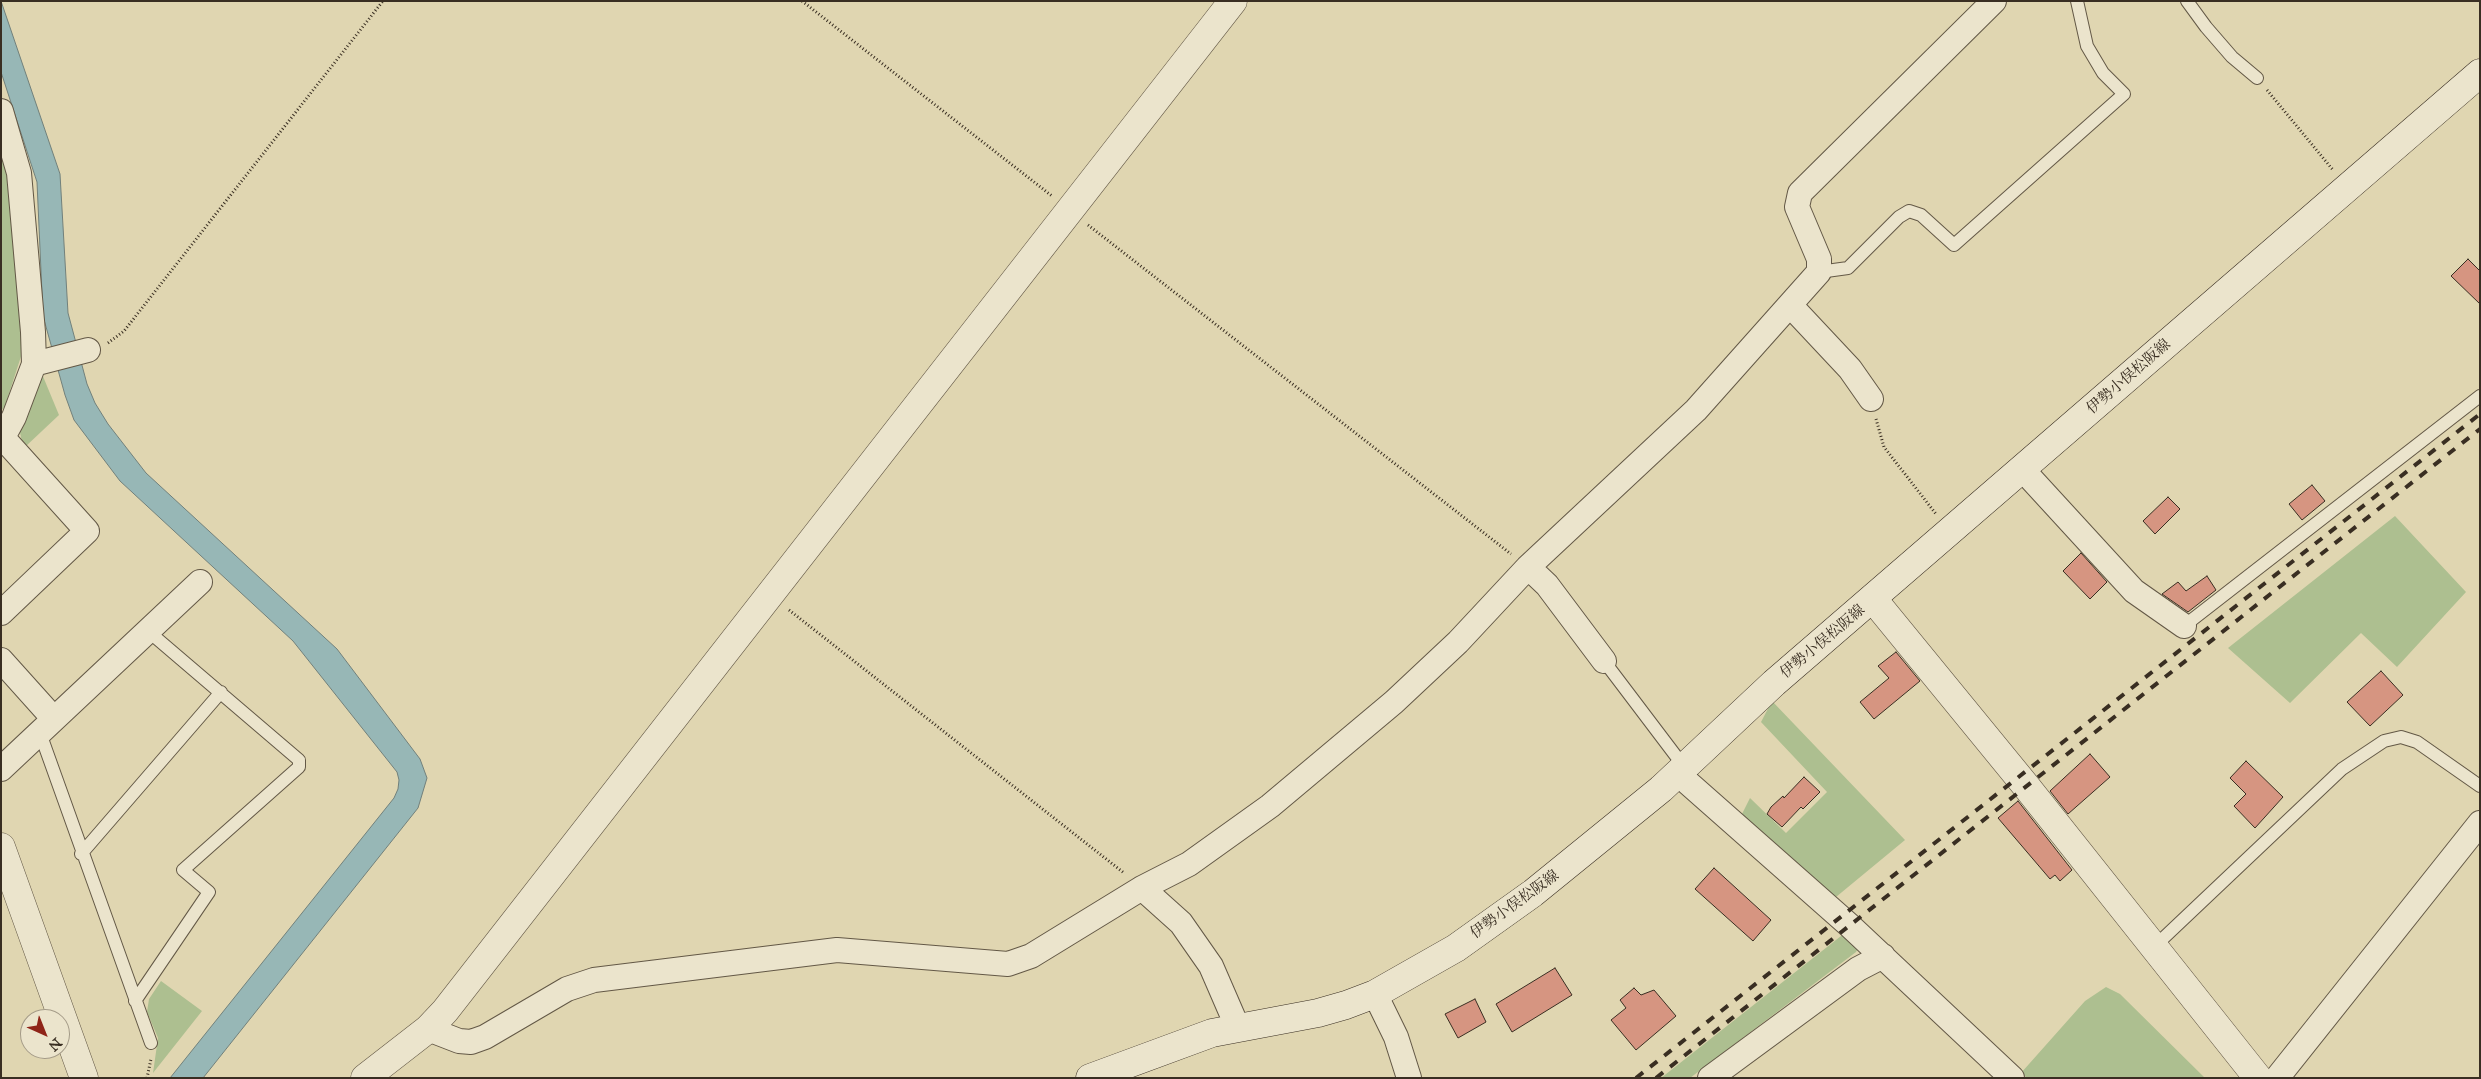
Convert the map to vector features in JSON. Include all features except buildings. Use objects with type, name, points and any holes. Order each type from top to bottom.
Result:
[{"type":"street","points":[[365,1078],[428,1029],[445,1011],[1233,1]]},
{"type":"street","points":[[428,1029],[459,1041],[471,1042],[485,1037],[567,989],[594,980],[837,950],[1008,964],[1032,956],[1142,888],[1189,864],[1270,806],[1394,702],[1458,642],[1528,567],[1696,410],[1819,272],[1819,259],[1797,207],[1800,193],[1994,1]]},
{"type":"street","name":"伊勢小俣松阪線","points":[[1090,1078],[1186,1041],[1237,1026],[1318,1013],[1346,1006],[1374,994],[1456,948],[1533,894],[1681,771],[1752,703],[2480,73]]},
{"type":"street","points":[[1,111],[19,173],[41,362],[2,440],[87,532],[1,613]]},
{"type":"street","points":[[1790,305],[1850,368],[1871,399]]},
{"type":"street","points":[[41,362],[88,350]]},
{"type":"street","points":[[2023,470],[2134,591],[2184,626]]},
{"type":"street","points":[[1528,567],[1547,586],[1604,662]]},
{"type":"street","points":[[1,769],[200,582]]},
{"type":"street","points":[[1873,599],[2155,946],[2258,1078]]},
{"type":"street","points":[[1,660],[47,726]]},
{"type":"street","points":[[1681,771],[1883,956],[2012,1078]]},
{"type":"street","points":[[2277,1078],[2480,823]]},
{"type":"street","points":[[1,847],[84,1078]]},
{"type":"street","points":[[1142,888],[1181,922],[1211,966],[1237,1026]]},
{"type":"street","points":[[1710,1078],[1858,968],[1883,956]]},
{"type":"street","points":[[1374,994],[1396,1037],[1409,1078]]},
{"type":"lane","points":[[1819,272],[1848,268],[1899,217],[1909,211],[1921,214],[1954,245],[2124,94],[2103,74],[2087,46],[2077,1]]},
{"type":"lane","points":[[2187,1],[2219,42],[2257,78]]},
{"type":"lane","points":[[2184,626],[2480,396]]},
{"type":"lane","points":[[136,1001],[209,892],[183,870],[299,767],[298,760],[148,631]]},
{"type":"lane","points":[[1604,662],[1681,771]]},
{"type":"lane","points":[[81,854],[221,692]]},
{"type":"lane","points":[[47,726],[81,854],[151,1044]]},
{"type":"lane","points":[[2155,946],[2342,769],[2384,741],[2401,737],[2417,742],[2480,786]]},
{"type":"path","points":[[88,350],[112,341],[124,332],[384,1]]},
{"type":"path","points":[[802,1],[1528,567]]},
{"type":"path","points":[[2257,78],[2347,188]]},
{"type":"path","points":[[1871,399],[1884,447],[1950,532]]},
{"type":"path","points":[[770,595],[1142,888]]},
{"type":"green space","points":[[1,147],[11,185],[25,344],[5,406],[1,411]]},
{"type":"green space","points":[[42,374],[59,415],[25,447],[18,423]]},
{"type":"green space","points":[[2395,516],[2466,592],[2397,667],[2361,633],[2290,703],[2228,648]]},
{"type":"green space","points":[[1772,701],[1905,840],[1836,897],[1740,818],[1750,798],[1786,833],[1827,792],[1761,722]]},
{"type":"green space","points":[[1841,936],[1849,936],[1859,947],[1856,952],[1690,1078],[1661,1078]]},
{"type":"green space","points":[[161,981],[202,1011],[153,1073],[158,1038],[147,1012],[149,999]]},
{"type":"green space","points":[[2106,987],[2120,994],[2205,1078],[2027,1078],[2021,1073],[2085,1001]]},
{"type":"water","points":[[1,1],[60,174],[68,313],[87,384],[95,403],[108,424],[146,473],[337,649],[420,759],[427,778],[418,808],[203,1078],[170,1078],[394,798],[399,780],[397,772],[293,641],[120,481],[74,420],[43,316],[37,182],[1,72]]},
{"type":"railway","points":[[1636,1078],[2480,414]]},
{"type":"railway","points":[[1656,1078],[2480,429]]}]
